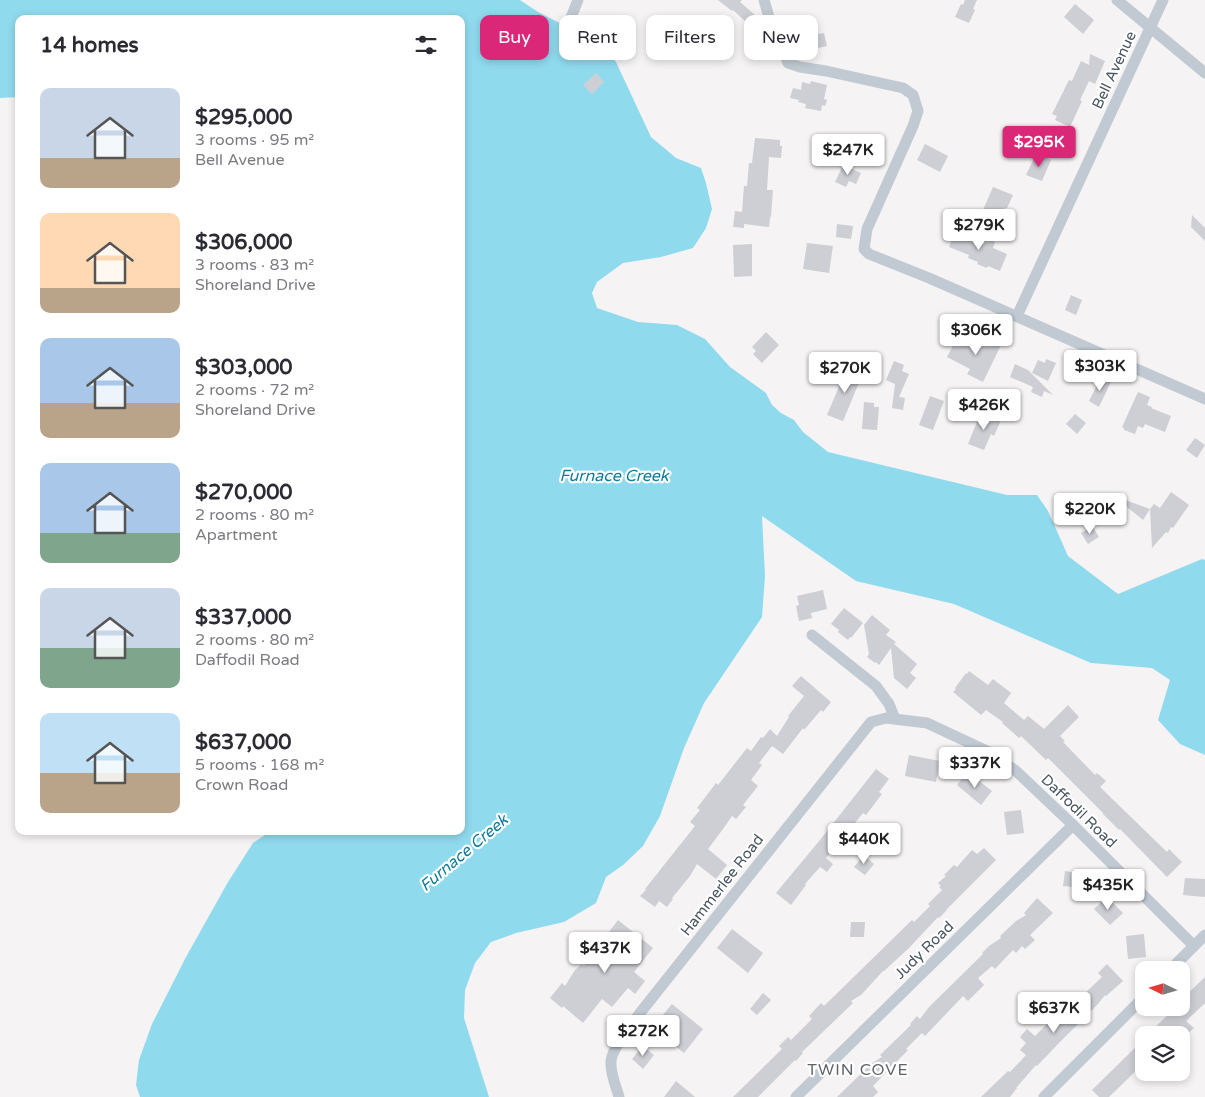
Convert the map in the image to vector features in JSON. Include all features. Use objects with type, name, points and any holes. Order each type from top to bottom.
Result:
[{"type":"street","points":[[572,15],[578,0]]},
{"type":"street","points":[[764,0],[771,24],[788,63],[903,88],[913,94],[918,111],[867,229],[864,249],[869,254],[929,278],[1205,399]]},
{"type":"street","points":[[1117,0],[1205,73]]},
{"type":"street","name":"Bell Avenue","points":[[1017,316],[1163,0]]},
{"type":"street","points":[[812,635],[876,686],[889,704],[895,719]]},
{"type":"street","name":"Hammerlee Road","points":[[619,1097],[611,1060],[619,1043],[640,1013],[871,722],[886,718],[895,719]]},
{"type":"street","name":"Daffodil Road","points":[[895,719],[927,724],[989,752],[1016,771],[1194,946]]},
{"type":"street","name":"Judy Road","points":[[796,1097],[1073,825]]},
{"type":"street","points":[[1179,961],[1205,935]]},
{"type":"street","points":[[1044,1097],[1135,1006]]},
{"type":"water","name":"Furnace Creek","points":[[0,0],[520,0],[544,15],[480,15],[480,60],[549,60],[549,18],[559,23],[559,60],[614,60],[651,137],[676,158],[701,168],[706,183],[712,209],[706,228],[693,248],[661,257],[623,263],[597,282],[592,293],[597,308],[638,322],[677,325],[705,339],[730,367],[766,393],[772,405],[781,413],[794,420],[803,432],[828,452],[1007,495],[1037,495],[1048,511],[1068,556],[1118,594],[1202,559],[1205,560],[1205,755],[1180,744],[1158,720],[1170,680],[1152,668],[1091,663],[954,604],[856,581],[762,516],[765,576],[762,617],[704,703],[684,748],[660,816],[643,846],[623,865],[606,877],[596,903],[564,922],[516,933],[491,942],[475,963],[465,990],[464,1018],[489,1097],[140,1097],[136,1085],[139,1060],[152,1024],[186,957],[228,882],[253,843],[265,835],[465,835],[465,15],[15,15],[15,97],[0,98]]},
{"type":"building","points":[[718,0],[742,0],[740,2],[755,15],[744,15],[744,20]]},
{"type":"building","points":[[965,0],[977,0],[969,23],[955,17]]},
{"type":"building","points":[[1075,4],[1094,20],[1083,34],[1064,17]]},
{"type":"building","points":[[824,33],[827,46],[818,48],[818,34]]},
{"type":"building","points":[[1090,54],[1105,61],[1095,84],[1089,81],[1070,127],[1055,120],[1057,116],[1052,114],[1069,80],[1072,81],[1081,61],[1089,65]]},
{"type":"building","points":[[596,73],[604,82],[592,94],[583,85]]},
{"type":"building","points":[[811,81],[827,85],[824,99],[827,100],[825,106],[822,105],[821,111],[805,108],[806,104],[790,98],[793,88],[801,90],[802,82],[810,84]]},
{"type":"building","points":[[755,138],[780,140],[780,146],[782,146],[781,158],[769,157],[767,190],[773,190],[769,227],[744,224],[744,228],[733,227],[735,211],[742,212],[744,186],[747,186],[749,163],[752,163]]},
{"type":"building","points":[[925,144],[948,156],[940,172],[917,160]]},
{"type":"building","points":[[1036,154],[1051,160],[1042,181],[1026,175]]},
{"type":"building","points":[[843,165],[861,173],[856,184],[849,181],[846,187],[835,182]]},
{"type":"building","points":[[993,187],[1013,195],[1001,218],[983,210]]},
{"type":"building","points":[[1192,215],[1205,228],[1205,241],[1191,227]]},
{"type":"building","points":[[837,224],[853,226],[851,239],[836,237]]},
{"type":"building","points":[[955,232],[984,244],[986,238],[995,242],[993,248],[1007,254],[1000,271],[977,264],[978,262],[968,258],[969,255],[949,247]]},
{"type":"building","points":[[807,243],[833,246],[829,273],[803,269]]},
{"type":"building","points":[[752,244],[752,276],[734,277],[733,245]]},
{"type":"building","points":[[1071,295],[1082,300],[1076,315],[1065,310]]},
{"type":"building","points":[[766,332],[779,345],[762,363],[753,354],[756,351],[752,347]]},
{"type":"building","points":[[986,335],[1002,343],[983,382],[967,374],[970,369],[947,357],[958,336],[975,345],[979,339],[983,342]]},
{"type":"building","points":[[1046,359],[1056,363],[1048,381],[1032,373],[1038,360],[1045,363]]},
{"type":"building","points":[[894,361],[904,365],[902,371],[909,374],[899,397],[905,398],[903,410],[892,408],[895,384],[886,380]]},
{"type":"building","points":[[1015,364],[1028,370],[1053,395],[1044,391],[1042,397],[1031,392],[1033,387],[1010,377]]},
{"type":"building","points":[[849,367],[863,373],[843,421],[827,415]]},
{"type":"building","points":[[1101,377],[1111,382],[1099,407],[1089,401]]},
{"type":"building","points":[[1138,392],[1150,397],[1147,405],[1151,408],[1171,416],[1165,432],[1145,424],[1143,428],[1138,426],[1135,434],[1124,430],[1122,427]]},
{"type":"building","points":[[930,396],[944,401],[933,430],[919,425]]},
{"type":"building","points":[[864,402],[874,403],[874,407],[879,407],[877,430],[862,429]]},
{"type":"building","points":[[981,412],[1001,420],[994,436],[991,434],[984,450],[968,444]]},
{"type":"building","points":[[1075,414],[1086,423],[1077,434],[1066,424]]},
{"type":"building","points":[[1195,438],[1205,445],[1197,458],[1186,450]]},
{"type":"building","points":[[1171,492],[1189,505],[1173,528],[1171,527],[1168,533],[1166,532],[1152,548],[1150,509],[1154,504],[1160,508]]},
{"type":"building","points":[[1117,497],[1150,509],[1143,520]]},
{"type":"building","points":[[1092,526],[1099,537],[1088,544],[1081,533]]},
{"type":"building","points":[[823,590],[827,609],[811,613],[812,618],[799,621],[796,606],[799,605],[797,596]]},
{"type":"building","points":[[844,608],[863,623],[848,640],[831,624]]},
{"type":"building","points":[[872,615],[890,630],[886,635],[896,642],[894,644],[917,664],[910,673],[916,678],[907,689],[894,678],[891,648],[879,665],[867,657],[869,654],[864,625]]},
{"type":"building","points":[[969,671],[988,685],[993,679],[1011,693],[1004,703],[1024,720],[1028,716],[1044,729],[1068,705],[1079,717],[1060,736],[1065,741],[1063,742],[1095,775],[1097,773],[1106,781],[1100,787],[1167,852],[1169,849],[1182,862],[1167,877],[1048,758],[1046,760],[1021,736],[1019,738],[1003,722],[986,710],[981,715],[953,692]]},
{"type":"building","points":[[801,676],[831,702],[823,712],[821,710],[804,730],[803,728],[783,754],[772,746],[759,763],[762,765],[751,780],[758,786],[743,805],[746,807],[736,819],[732,816],[708,849],[727,865],[716,879],[697,864],[667,907],[659,901],[655,907],[640,896],[695,826],[690,822],[700,810],[697,808],[716,783],[718,785],[747,748],[751,751],[761,737],[763,738],[770,729],[777,736],[788,716],[804,696],[792,686]]},
{"type":"building","points":[[909,755],[940,761],[936,782],[905,776]]},
{"type":"building","points":[[876,769],[889,779],[879,792],[882,794],[866,815],[863,813],[826,858],[833,864],[827,872],[820,867],[805,884],[791,905],[776,893]]},
{"type":"building","points":[[965,775],[972,780],[974,777],[992,791],[981,805],[957,785]]},
{"type":"building","points":[[1021,810],[1024,833],[1007,835],[1004,812]]},
{"type":"building","points":[[984,848],[996,860],[861,995],[851,1001],[853,1003],[802,1052],[796,1061],[758,1097],[733,1097],[782,1049],[779,1046],[788,1037],[791,1040],[812,1019],[809,1016],[821,1003],[824,1006],[912,920],[914,922],[930,906],[928,904],[942,890],[938,883],[954,865],[957,867],[972,850],[977,854]]},
{"type":"building","points":[[864,855],[874,864],[865,875],[854,867]]},
{"type":"building","points":[[1065,871],[1084,874],[1082,888],[1063,886]]},
{"type":"building","points":[[1185,878],[1205,879],[1205,897],[1183,895]]},
{"type":"building","points":[[1107,897],[1123,913],[1110,925],[1094,909]]},
{"type":"building","points":[[1037,898],[1053,913],[1030,935],[1035,940],[1025,949],[1022,946],[1016,953],[1013,950],[995,969],[992,966],[978,978],[984,985],[968,1001],[963,996],[925,1036],[922,1033],[906,1049],[908,1050],[873,1086],[878,1092],[873,1097],[837,1097],[872,1063],[882,1057],[880,1055],[911,1025],[917,1016],[920,1019],[929,1007],[989,946],[1001,938],[1000,936],[1016,921],[1026,915],[1024,913]]},
{"type":"building","points":[[618,920],[653,948],[634,972],[645,981],[635,994],[628,988],[612,1007],[602,999],[583,1023],[550,998],[562,983],[565,986],[575,970],[582,964],[584,966],[599,946],[614,936],[609,932]]},
{"type":"building","points":[[851,922],[865,922],[864,937],[850,937]]},
{"type":"building","points":[[732,929],[763,953],[748,973],[717,948]]},
{"type":"building","points":[[1144,934],[1146,957],[1128,959],[1126,936]]},
{"type":"building","points":[[1107,964],[1123,981],[1105,995],[1036,1065],[1010,1097],[981,1097],[1008,1071],[1010,1072],[1026,1055],[1020,1050],[1026,1043],[1020,1037],[1027,1029],[1035,1036],[1059,1012],[1062,1015],[1102,977],[1098,973]]},
{"type":"building","points":[[1205,977],[1205,1003],[1186,1021],[1194,1028],[1190,1032],[1190,1026],[1156,1026],[1167,1016],[1190,1016],[1190,991]]},
{"type":"building","points":[[763,993],[771,1000],[757,1015],[750,1009]]},
{"type":"building","points":[[672,1004],[703,1029],[684,1053],[654,1029],[658,1024],[656,1023]]},
{"type":"building","points":[[643,1046],[654,1055],[643,1069],[632,1059]]},
{"type":"building","points":[[1135,1048],[1135,1072],[1109,1097],[1099,1097],[1092,1090]]},
{"type":"building","points":[[676,1081],[695,1097],[664,1097]]},
{"type":"district","name":"TWIN COVE","points":[[858,1070]]}]
